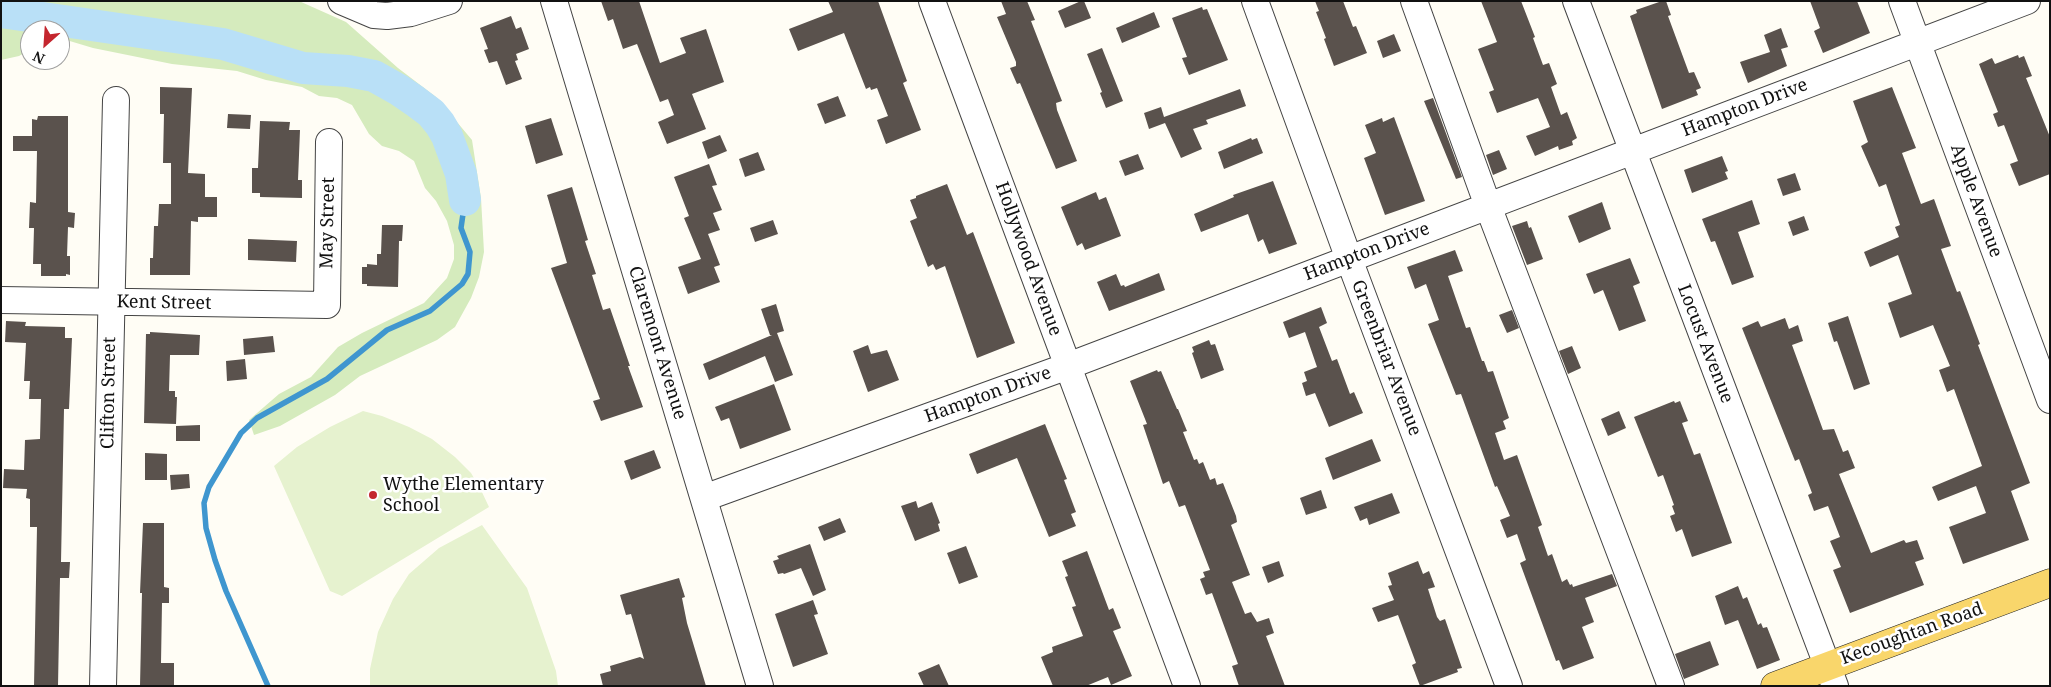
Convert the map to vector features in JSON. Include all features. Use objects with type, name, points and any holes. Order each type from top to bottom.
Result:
[{"type":"main road","name":"Kecoughtan Road","points":[[1775,686],[1832,676],[2050,583]]},
{"type":"street","points":[[342,1],[374,15],[387,16],[411,13],[449,1]]},
{"type":"street","name":"Claremont Avenue","points":[[554,1],[760,686]]},
{"type":"street","name":"Hollywood Avenue","points":[[932,1],[1187,686]]},
{"type":"street","name":"Greenbriar Avenue","points":[[1255,1],[1349,259],[1509,686]]},
{"type":"street","points":[[1414,1],[1488,206],[1671,686]]},
{"type":"street","name":"Locust Avenue","points":[[1576,1],[1832,676]]},
{"type":"street","name":"Apple Avenue","points":[[1902,1],[2050,400]]},
{"type":"street","name":"Hampton Drive","points":[[704,498],[1068,366],[2028,1]]},
{"type":"street","name":"Clifton Street","points":[[103,686],[116,100]]},
{"type":"street","name":"May Street","points":[[327,305],[329,142]]},
{"type":"street","name":"Kent Street","points":[[1,300],[327,305]]},
{"type":"green space","points":[[1,1],[299,1],[346,22],[398,68],[436,97],[472,140],[481,198],[484,252],[479,277],[471,298],[455,327],[437,340],[360,376],[335,395],[280,426],[254,435],[249,420],[279,394],[311,377],[338,347],[362,333],[424,303],[447,278],[454,259],[454,245],[447,221],[436,201],[425,188],[414,161],[399,151],[382,146],[369,134],[352,105],[337,98],[319,96],[302,87],[266,80],[237,71],[172,64],[93,48],[70,41],[70,20],[20,20],[20,55],[1,60]]},
{"type":"green space","points":[[363,411],[382,416],[432,439],[455,457],[471,473],[489,507],[342,596],[330,591],[274,466],[297,447],[330,427]]},
{"type":"green space","points":[[482,525],[527,588],[556,671],[558,686],[370,686],[370,669],[378,632],[393,599],[409,574],[439,548]]},
{"type":"building","points":[[601,1],[639,1],[660,63],[686,53],[680,38],[706,29],[724,82],[692,94],[706,129],[667,144],[658,122],[674,115],[668,99],[660,102],[637,44],[623,49],[613,19],[608,21]]},
{"type":"building","points":[[828,1],[878,1],[907,81],[903,83],[921,130],[886,144],[877,120],[888,116],[877,88],[871,90],[870,87],[866,89],[844,33],[798,51],[789,29],[833,12]]},
{"type":"building","points":[[1001,1],[1027,1],[1035,20],[1031,21],[1062,101],[1056,103],[1057,110],[1077,161],[1056,169],[1020,83],[1017,84],[1010,68],[1016,66],[1016,62],[997,17],[1006,14]]},
{"type":"building","points":[[1084,1],[1091,18],[1065,28],[1058,11]]},
{"type":"building","points":[[1315,1],[1343,1],[1353,27],[1356,26],[1367,53],[1334,66],[1316,12],[1319,11]]},
{"type":"building","points":[[1481,1],[1521,1],[1535,37],[1533,38],[1543,65],[1549,63],[1557,84],[1551,87],[1561,115],[1567,112],[1577,138],[1572,141],[1573,145],[1559,150],[1558,146],[1535,156],[1526,136],[1550,127],[1538,98],[1497,113],[1489,92],[1494,90],[1478,49],[1497,42]]},
{"type":"building","points":[[1666,1],[1671,15],[1668,16],[1689,73],[1694,72],[1701,88],[1696,90],[1698,95],[1662,109],[1630,16],[1637,13],[1636,10]]},
{"type":"building","points":[[1810,1],[1857,1],[1870,33],[1823,53],[1814,31],[1820,28]]},
{"type":"building","points":[[1202,7],[1203,10],[1207,9],[1228,60],[1189,75],[1182,58],[1187,57],[1172,18]]},
{"type":"building","points":[[1154,12],[1160,27],[1122,43],[1116,28]]},
{"type":"building","points":[[511,16],[516,29],[521,27],[529,49],[516,54],[518,60],[515,61],[522,79],[506,85],[497,61],[489,63],[484,50],[488,49],[480,28]]},
{"type":"building","points":[[1781,28],[1788,47],[1781,49],[1787,66],[1748,83],[1740,62],[1770,52],[1764,35]]},
{"type":"building","points":[[1394,34],[1401,51],[1383,58],[1377,41]]},
{"type":"building","points":[[1102,48],[1123,101],[1106,108],[1100,93],[1102,92],[1087,54]]},
{"type":"building","points":[[2018,55],[2019,58],[2024,56],[2032,76],[2026,78],[2050,137],[2050,174],[2019,186],[2010,164],[2018,161],[2004,125],[1998,127],[1993,114],[1998,112],[1979,64],[1992,58],[1995,64]]},
{"type":"building","points":[[160,87],[192,88],[188,173],[205,174],[205,197],[217,197],[217,217],[198,217],[198,222],[191,221],[190,275],[150,275],[150,258],[153,258],[154,226],[158,226],[159,204],[171,204],[171,163],[163,163],[164,114],[160,114]]},
{"type":"building","points":[[1892,87],[1916,148],[1902,153],[1921,204],[1934,199],[1951,246],[1941,249],[1957,292],[1960,291],[1968,312],[1980,344],[1978,345],[2030,483],[2011,491],[2029,540],[1963,564],[1949,527],[1986,513],[1976,486],[1938,501],[1932,487],[1982,466],[1954,389],[1947,392],[1939,370],[1950,366],[1933,325],[1900,338],[1888,303],[1912,294],[1898,255],[1870,267],[1864,252],[1899,237],[1895,227],[1900,225],[1886,184],[1879,187],[1861,146],[1868,142],[1853,101]]},
{"type":"building","points":[[1240,89],[1246,106],[1206,120],[1208,124],[1193,129],[1202,149],[1181,158],[1165,123],[1149,129],[1144,113],[1161,107],[1164,117]]},
{"type":"building","points":[[838,96],[846,116],[825,124],[817,104]]},
{"type":"building","points":[[1433,98],[1462,177],[1456,179],[1424,101]]},
{"type":"building","points":[[228,114],[251,115],[250,129],[227,128]]},
{"type":"building","points":[[38,116],[68,116],[68,212],[75,213],[74,228],[68,227],[67,256],[70,256],[70,275],[66,274],[66,276],[41,276],[41,264],[33,264],[34,228],[29,228],[30,202],[36,203],[37,151],[13,151],[13,136],[32,136],[32,119],[37,120]]},
{"type":"building","points":[[1394,117],[1425,201],[1385,215],[1364,158],[1376,153],[1365,125],[1382,118],[1383,122]]},
{"type":"building","points":[[551,118],[563,155],[536,164],[525,126]]},
{"type":"building","points":[[260,121],[290,122],[289,130],[300,130],[298,180],[302,180],[302,198],[260,197],[260,193],[252,193],[252,168],[258,168]]},
{"type":"building","points":[[720,135],[727,151],[708,159],[702,142]]},
{"type":"building","points":[[1251,138],[1252,140],[1257,138],[1263,153],[1224,169],[1218,152]]},
{"type":"building","points":[[1499,150],[1507,169],[1493,175],[1486,155]]},
{"type":"building","points":[[758,152],[765,170],[745,177],[739,159]]},
{"type":"building","points":[[1138,154],[1144,169],[1125,176],[1119,161]]},
{"type":"building","points":[[1722,156],[1728,171],[1725,172],[1728,179],[1692,193],[1684,170]]},
{"type":"building","points":[[709,164],[717,185],[712,186],[722,210],[713,213],[720,230],[708,234],[720,265],[714,267],[720,282],[688,294],[678,267],[701,259],[684,218],[689,216],[674,177]]},
{"type":"building","points":[[1795,173],[1801,190],[1783,196],[1777,179]]},
{"type":"building","points":[[1273,181],[1297,244],[1269,254],[1263,239],[1258,242],[1248,214],[1201,232],[1194,214],[1234,197],[1233,195]]},
{"type":"building","points":[[947,184],[967,235],[973,232],[1015,343],[977,358],[945,266],[936,270],[933,264],[928,267],[910,221],[917,218],[910,200]]},
{"type":"building","points":[[572,187],[588,240],[585,241],[596,274],[592,275],[603,310],[610,308],[643,407],[601,421],[593,401],[600,399],[551,268],[567,263],[547,195]]},
{"type":"building","points":[[1096,192],[1099,200],[1106,197],[1121,236],[1085,250],[1082,243],[1077,246],[1061,207]]},
{"type":"building","points":[[1752,200],[1760,224],[1738,232],[1754,277],[1732,285],[1715,241],[1711,242],[1702,219]]},
{"type":"building","points":[[1602,202],[1611,229],[1579,243],[1568,216]]},
{"type":"building","points":[[1804,216],[1809,230],[1793,236],[1788,222]]},
{"type":"building","points":[[773,220],[778,234],[755,242],[750,228]]},
{"type":"building","points":[[1527,221],[1543,259],[1527,265],[1512,226]]},
{"type":"building","points":[[382,225],[403,225],[402,241],[399,241],[398,287],[367,286],[367,284],[362,284],[362,267],[367,267],[367,264],[377,265],[377,254],[381,254]]},
{"type":"building","points":[[248,239],[297,241],[296,262],[248,260]]},
{"type":"building","points":[[1455,250],[1463,271],[1448,276],[1466,328],[1470,327],[1488,372],[1493,371],[1509,418],[1503,421],[1506,429],[1495,433],[1504,460],[1517,455],[1542,525],[1538,527],[1548,556],[1552,554],[1562,582],[1567,579],[1573,587],[1612,574],[1617,586],[1585,598],[1594,622],[1582,627],[1594,658],[1563,670],[1559,660],[1556,661],[1520,563],[1526,560],[1517,534],[1507,538],[1500,520],[1510,516],[1497,486],[1495,487],[1461,394],[1456,395],[1428,324],[1439,320],[1426,284],[1415,289],[1407,267]]},
{"type":"building","points":[[1630,258],[1640,283],[1633,286],[1646,321],[1619,331],[1603,290],[1594,294],[1586,274]]},
{"type":"building","points":[[1159,273],[1165,290],[1109,311],[1097,282],[1116,274],[1121,286],[1124,285],[1125,287]]},
{"type":"building","points":[[776,304],[784,331],[777,333],[793,375],[775,382],[765,356],[709,380],[703,364],[772,335],[770,335],[761,309]]},
{"type":"building","points":[[1321,307],[1327,323],[1319,327],[1332,361],[1337,359],[1350,394],[1354,392],[1363,413],[1329,427],[1315,393],[1306,396],[1302,383],[1307,381],[1304,372],[1317,367],[1305,332],[1289,338],[1283,322]]},
{"type":"building","points":[[1512,310],[1519,328],[1507,333],[1499,315]]},
{"type":"building","points":[[1848,316],[1870,384],[1854,390],[1837,341],[1834,342],[1828,323]]},
{"type":"building","points":[[1785,318],[1789,329],[1798,325],[1803,341],[1792,345],[1823,430],[1834,429],[1843,452],[1848,450],[1855,468],[1839,474],[1871,553],[1904,540],[1906,543],[1917,540],[1924,559],[1915,562],[1924,585],[1850,613],[1833,570],[1841,567],[1830,541],[1840,537],[1828,506],[1814,511],[1808,495],[1812,493],[1799,459],[1795,461],[1742,328],[1758,321],[1761,327]]},
{"type":"building","points":[[6,321],[26,322],[25,326],[65,327],[65,338],[72,338],[69,409],[64,409],[61,562],[70,562],[69,578],[60,578],[58,686],[34,686],[37,527],[30,527],[30,499],[26,498],[27,489],[3,488],[4,469],[24,470],[25,440],[40,439],[41,399],[29,399],[30,381],[24,381],[26,343],[5,342]]},
{"type":"building","points":[[150,332],[200,335],[199,355],[170,355],[169,391],[175,391],[175,397],[177,397],[176,424],[144,423],[146,334],[150,334]]},
{"type":"building","points":[[273,336],[275,352],[244,355],[243,339]]},
{"type":"building","points":[[1209,340],[1211,345],[1215,344],[1224,370],[1201,379],[1192,353],[1194,352],[1192,347]]},
{"type":"building","points":[[868,345],[871,354],[887,350],[899,380],[868,392],[853,351]]},
{"type":"building","points":[[1572,346],[1581,368],[1568,374],[1559,351]]},
{"type":"building","points":[[245,359],[247,379],[227,381],[226,361]]},
{"type":"building","points":[[1157,370],[1158,372],[1161,371],[1178,409],[1187,431],[1183,432],[1194,460],[1197,459],[1199,464],[1203,462],[1210,480],[1215,478],[1217,485],[1223,483],[1236,516],[1237,522],[1231,525],[1250,575],[1232,582],[1245,614],[1251,612],[1257,622],[1269,618],[1274,633],[1266,636],[1285,686],[1239,686],[1232,666],[1238,664],[1212,593],[1206,595],[1200,579],[1205,577],[1203,572],[1210,570],[1185,505],[1179,507],[1169,481],[1163,484],[1143,425],[1147,424],[1130,381]]},
{"type":"building","points":[[774,384],[791,430],[740,449],[729,418],[721,421],[715,407]]},
{"type":"building","points":[[1674,401],[1675,403],[1680,401],[1688,421],[1682,423],[1694,455],[1700,453],[1732,543],[1692,557],[1682,529],[1676,532],[1670,516],[1675,514],[1672,506],[1674,505],[1663,475],[1658,477],[1634,417]]},
{"type":"building","points":[[1619,411],[1626,428],[1608,436],[1601,419]]},
{"type":"building","points":[[1045,424],[1067,479],[1064,480],[1076,512],[1071,514],[1076,526],[1049,537],[1017,458],[977,474],[969,454]]},
{"type":"building","points":[[200,425],[200,441],[176,441],[176,426]]},
{"type":"building","points":[[1372,439],[1381,461],[1333,480],[1325,458]]},
{"type":"building","points":[[654,450],[661,468],[631,480],[624,461]]},
{"type":"building","points":[[145,453],[167,454],[167,480],[145,480]]},
{"type":"building","points":[[189,474],[190,488],[171,490],[170,475]]},
{"type":"building","points":[[1321,490],[1327,508],[1306,515],[1300,498]]},
{"type":"building","points":[[1392,493],[1400,513],[1369,525],[1367,518],[1360,521],[1354,507]]},
{"type":"building","points":[[916,501],[918,508],[932,502],[940,523],[938,524],[940,531],[915,541],[901,506]]},
{"type":"building","points":[[840,518],[846,532],[824,541],[818,527]]},
{"type":"building","points":[[143,523],[164,523],[164,587],[169,588],[169,603],[162,603],[161,663],[174,663],[174,686],[140,686],[142,593],[140,593]]},
{"type":"building","points":[[810,544],[826,590],[813,596],[801,568],[784,574],[778,574],[773,561],[779,559],[777,556]]},
{"type":"building","points":[[966,546],[978,577],[959,584],[947,553]]},
{"type":"building","points":[[1087,551],[1109,610],[1113,608],[1121,628],[1113,631],[1132,676],[1111,685],[1108,677],[1086,686],[1053,686],[1041,657],[1053,652],[1052,647],[1083,636],[1072,607],[1076,606],[1065,577],[1068,576],[1062,561]]},
{"type":"building","points":[[1279,561],[1284,576],[1268,583],[1262,567]]},
{"type":"building","points":[[1418,561],[1423,574],[1429,571],[1435,587],[1428,589],[1437,617],[1440,621],[1445,619],[1462,668],[1457,669],[1458,672],[1420,686],[1412,665],[1416,663],[1398,615],[1378,622],[1372,608],[1394,600],[1388,586],[1392,585],[1388,573]]},
{"type":"building","points":[[679,578],[685,597],[682,598],[687,623],[706,686],[603,686],[600,674],[611,671],[610,666],[640,657],[644,659],[631,614],[626,615],[620,595]]},
{"type":"building","points":[[1738,586],[1743,599],[1747,597],[1758,625],[1761,623],[1763,628],[1767,627],[1780,660],[1757,669],[1738,620],[1725,625],[1715,596]]},
{"type":"building","points":[[813,600],[818,614],[814,615],[828,654],[793,667],[775,614]]},
{"type":"building","points":[[1710,641],[1719,665],[1684,679],[1675,654]]},
{"type":"building","points":[[939,664],[949,686],[924,686],[918,673]]},
{"type":"waterway","points":[[1,12],[223,44],[303,68],[348,71],[374,76],[415,101],[431,113],[440,124],[447,136],[461,174],[465,200]]},
{"type":"waterway","points":[[268,686],[226,591],[215,560],[206,528],[204,503],[209,487],[241,433],[257,418],[327,379],[387,330],[430,311],[462,284],[468,274],[470,252],[461,228],[465,200]]},
{"type":"place","name":"Wythe Elementary School","points":[[373,495]]}]
